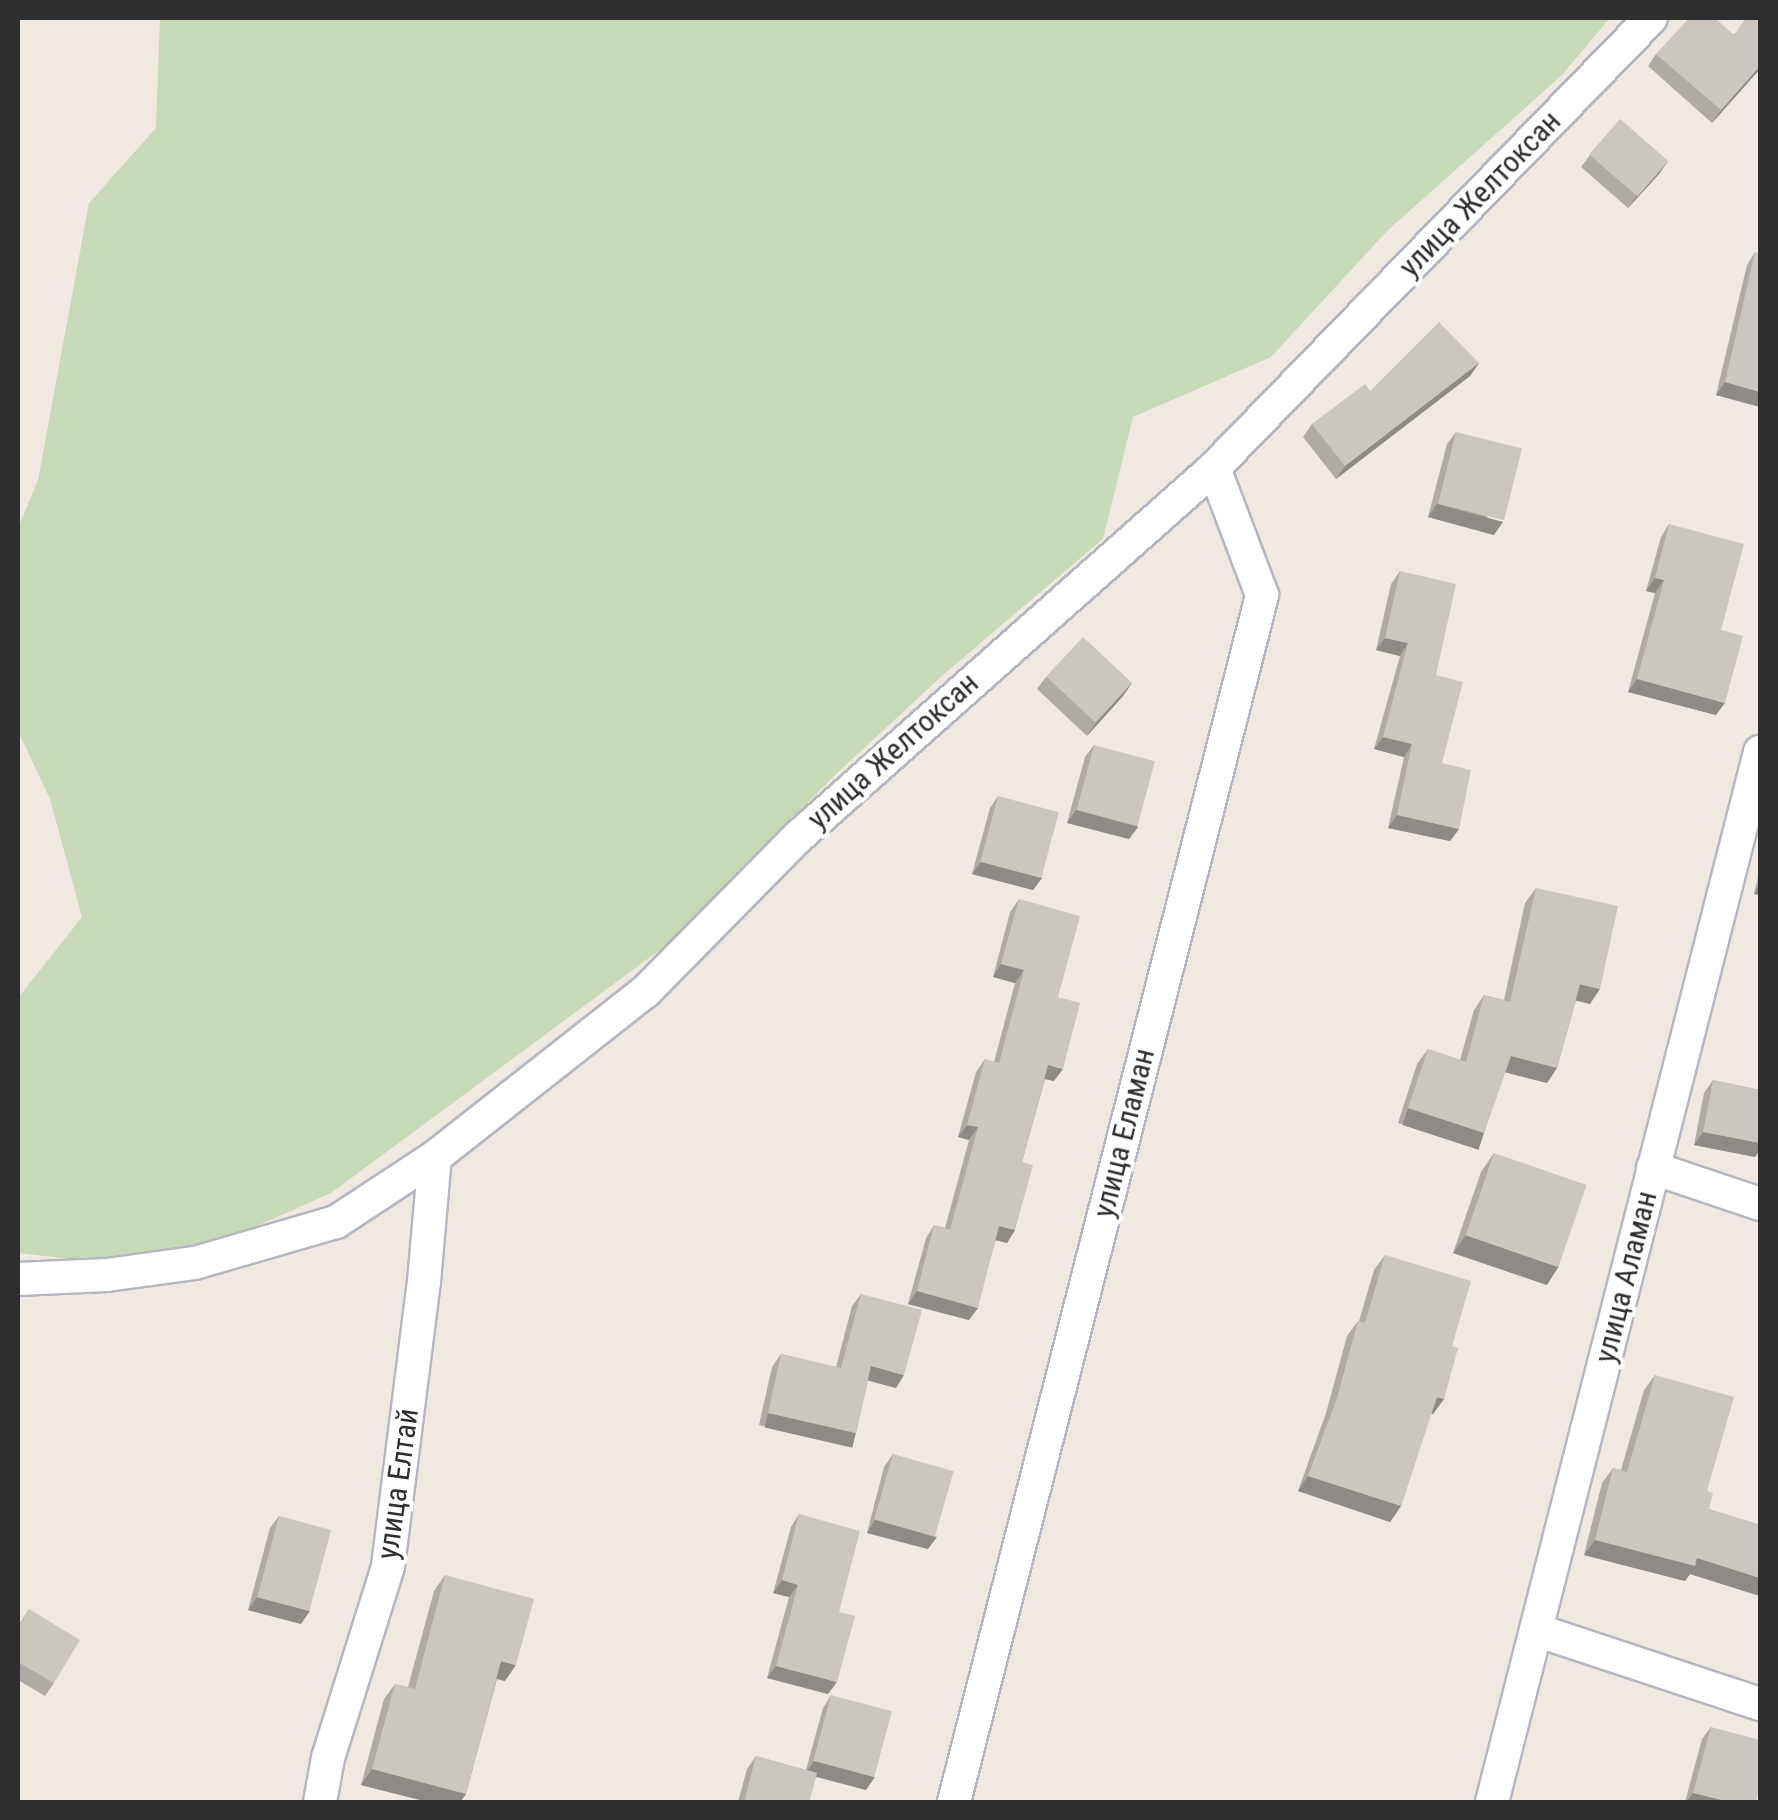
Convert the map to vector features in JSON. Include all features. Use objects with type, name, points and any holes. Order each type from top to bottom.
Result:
[{"type":"street","name":"улица Желтоксан","points":[[18,1279],[107,1275],[195,1262],[336,1222],[435,1157],[645,992],[813,824],[1214,468],[1651,18]]},
{"type":"street","name":"улица Еламан","points":[[954,1802],[1262,595],[1214,468]]},
{"type":"street","name":"улица Аламан","points":[[1492,1802],[1759,762]]},
{"type":"street","name":"улица Елтай","points":[[320,1802],[328,1758],[388,1566],[424,1282],[435,1157]]},
{"type":"street","points":[[1654,1168],[1760,1204]]},
{"type":"street","points":[[1536,1630],[1760,1704]]},
{"type":"green space","points":[[160,18],[1610,18],[1561,76],[1387,231],[1271,357],[1133,417],[1103,539],[944,674],[835,775],[672,941],[331,1193],[214,1245],[89,1261],[18,1253],[18,998],[82,917],[50,799],[18,731],[18,528],[38,480],[89,203],[156,128]]},
{"type":"building","points":[[1689,18],[1715,18],[1734,35],[1746,18],[1760,18],[1760,66],[1721,110],[1656,54]]},
{"type":"building","points":[[1620,119],[1668,161],[1637,196],[1589,154]]},
{"type":"building","points":[[1755,252],[1760,254],[1760,392],[1725,382]]},
{"type":"building","points":[[1439,322],[1479,363],[1345,466],[1312,424],[1365,384],[1370,391]]},
{"type":"building","points":[[1456,432],[1522,448],[1504,520],[1438,504]]},
{"type":"building","points":[[1669,524],[1744,544],[1721,630],[1743,636],[1725,703],[1637,679],[1664,580],[1655,578]]},
{"type":"building","points":[[1400,571],[1456,584],[1436,675],[1463,682],[1442,763],[1471,770],[1459,829],[1397,815],[1412,744],[1383,737],[1408,643],[1385,638]]},
{"type":"building","points":[[1083,637],[1132,683],[1095,722],[1046,676]]},
{"type":"building","points":[[1094,745],[1155,761],[1138,826],[1077,810]]},
{"type":"building","points":[[998,796],[1059,812],[1041,878],[980,862]]},
{"type":"building","points":[[1536,888],[1618,906],[1600,989],[1580,984],[1557,1068],[1511,1056],[1484,1133],[1408,1108],[1428,1049],[1466,1062],[1484,995],[1510,1002]]},
{"type":"building","points":[[1019,899],[1080,916],[1058,997],[1080,1003],[1063,1069],[1048,1065],[1022,1162],[1033,1165],[1015,1230],[999,1226],[978,1308],[917,1291],[934,1225],[950,1230],[978,1127],[967,1125],[985,1059],[999,1063],[1024,970],[1001,964]]},
{"type":"building","points":[[1713,1080],[1760,1090],[1760,1143],[1703,1132]]},
{"type":"building","points":[[1494,1153],[1587,1185],[1558,1267],[1466,1235]]},
{"type":"building","points":[[1385,1255],[1471,1281],[1452,1346],[1458,1348],[1444,1399],[1437,1397],[1401,1506],[1308,1476],[1337,1398],[1358,1321],[1365,1323]]},
{"type":"building","points":[[861,1294],[922,1310],[904,1375],[871,1366],[856,1433],[768,1413],[781,1354],[841,1368]]},
{"type":"building","points":[[1655,1375],[1734,1397],[1707,1491],[1713,1493],[1709,1509],[1760,1525],[1760,1578],[1697,1558],[1695,1566],[1595,1540],[1613,1468],[1627,1472]]},
{"type":"building","points":[[893,1454],[954,1471],[935,1537],[874,1519]]},
{"type":"building","points":[[799,1514],[860,1531],[839,1612],[855,1616],[837,1682],[776,1666],[798,1585],[782,1580]]},
{"type":"building","points":[[279,1516],[331,1530],[309,1611],[257,1597]]},
{"type":"building","points":[[445,1575],[534,1599],[516,1665],[501,1661],[466,1794],[372,1769],[395,1684],[415,1689]]},
{"type":"building","points":[[29,1609],[80,1640],[54,1683],[18,1662],[18,1628]]},
{"type":"building","points":[[831,1695],[892,1711],[874,1777],[813,1761]]},
{"type":"building","points":[[1711,1727],[1760,1740],[1756,1802],[1730,1802],[1693,1793]]},
{"type":"building","points":[[756,1756],[817,1773],[809,1802],[744,1802]]}]
